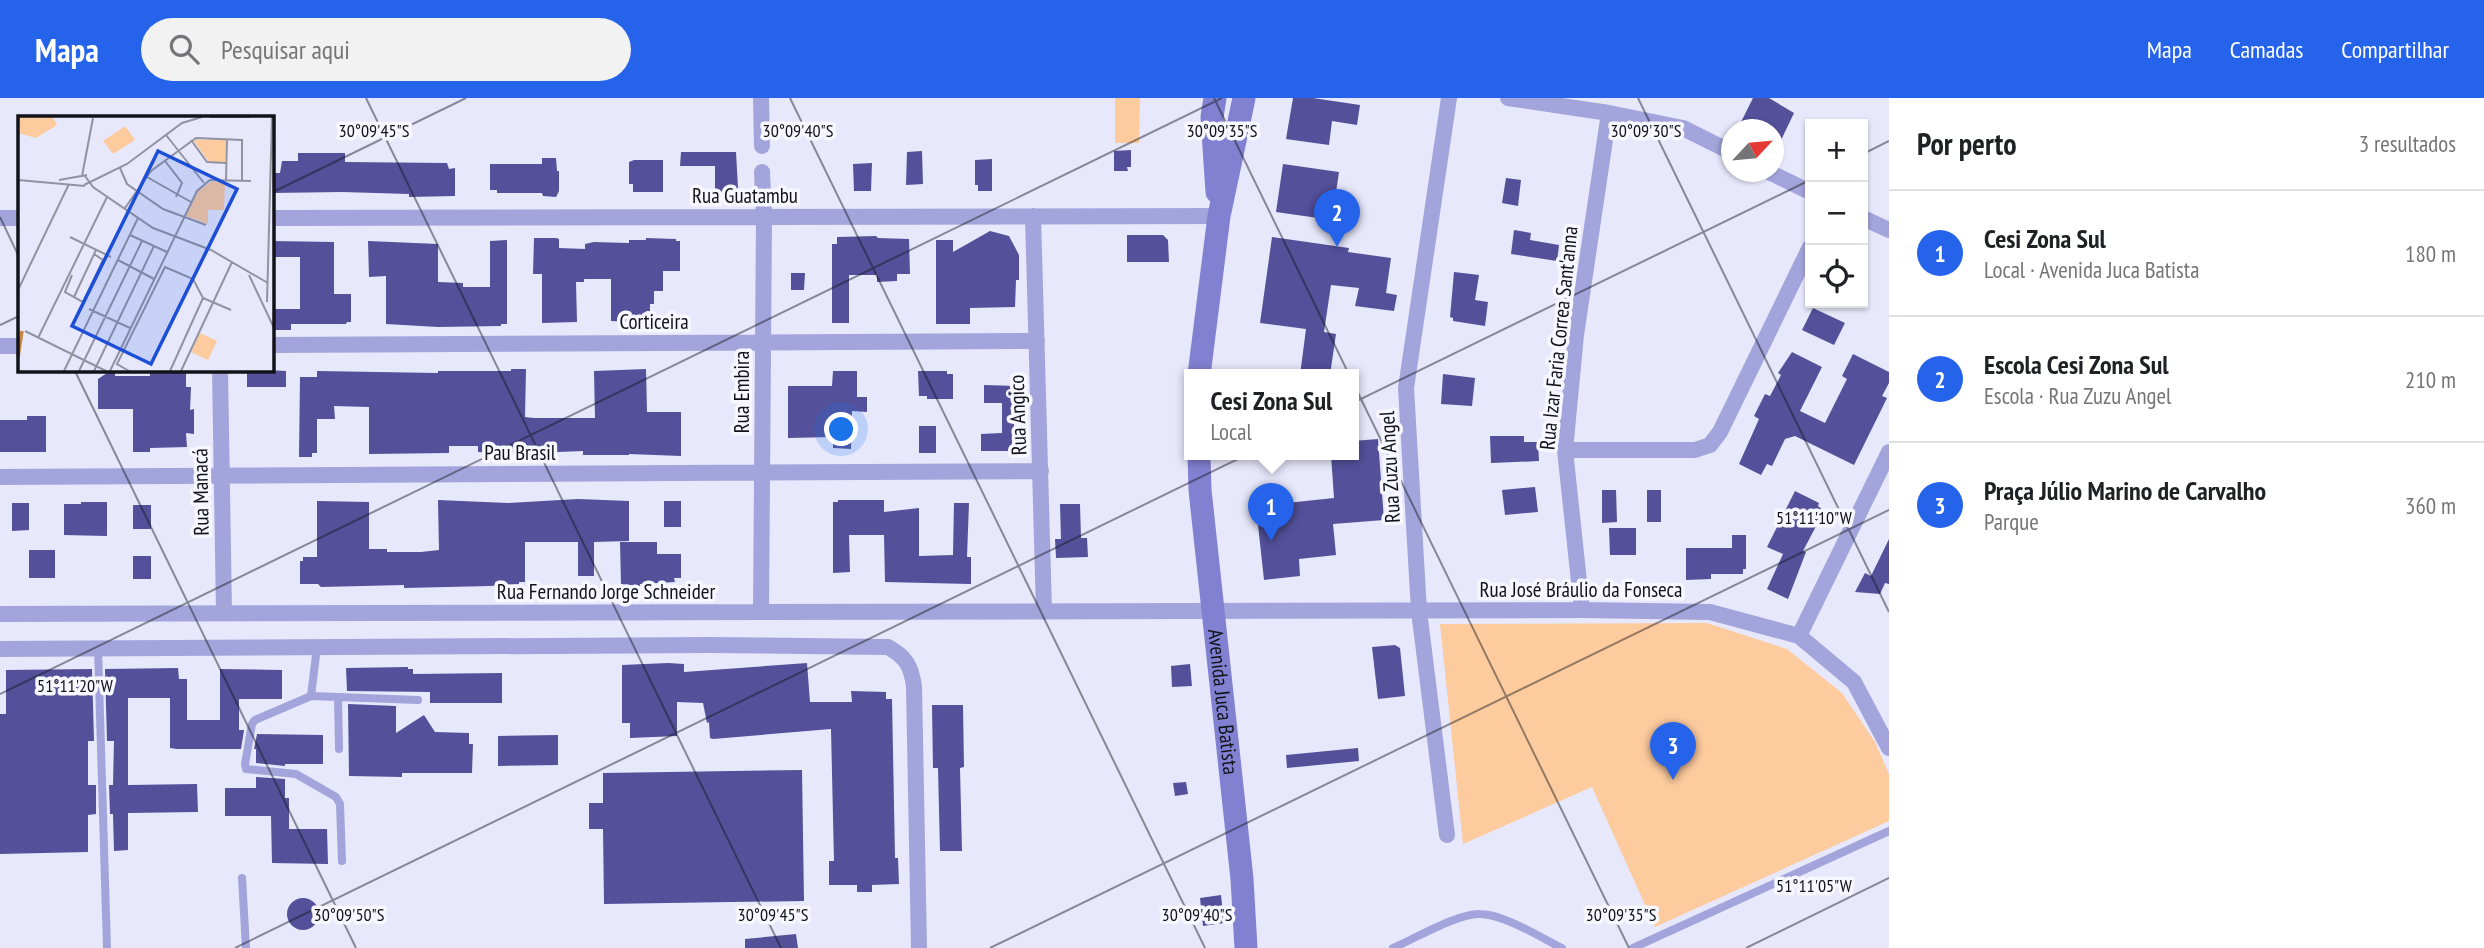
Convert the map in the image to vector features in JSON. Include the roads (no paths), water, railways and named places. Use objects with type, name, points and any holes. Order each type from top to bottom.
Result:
[{"type":"main road","points":[[1200,369],[1219,216],[1244,98]]},
{"type":"main road","points":[[1213,108],[1215,126],[1227,132],[1235,129],[1241,121]]},
{"type":"main road","points":[[1213,108],[1219,216]]},
{"type":"main road","name":"Avenida Juca Batista","points":[[1199,460],[1212,611],[1242,879],[1246,948]]},
{"type":"street","points":[[761,98],[762,146]]},
{"type":"street","name":"Rua Zuzu Angel","points":[[1447,835],[1419,611],[1406,388],[1449,98]]},
{"type":"street","points":[[1508,98],[1609,113],[1683,128],[1721,147]]},
{"type":"street","name":"Rua Izar Faria Correa Sant'anna","points":[[1582,610],[1565,450],[1576,335],[1609,113]]},
{"type":"street","name":"Rua Embira","points":[[761,612],[764,217],[762,172]]},
{"type":"street","points":[[1784,179],[1805,190]]},
{"type":"street","name":"Rua Angico","points":[[1033,216],[1044,612]]},
{"type":"street","name":"Rua Guatambu","points":[[273,218],[1219,216]]},
{"type":"street","points":[[0,218],[18,218]]},
{"type":"street","points":[[1868,220],[1889,230]]},
{"type":"street","points":[[1565,450],[1695,450],[1710,444],[1720,432],[1805,257]]},
{"type":"street","name":"Corticeira","points":[[273,345],[1037,341]]},
{"type":"street","points":[[0,346],[18,346]]},
{"type":"street","name":"Rua Manacá","points":[[220,371],[224,613]]},
{"type":"street","points":[[1799,636],[1889,452]]},
{"type":"street","name":"Pau Brasil","points":[[0,477],[1041,471]]},
{"type":"street","name":"Rua José Bráulio da Fonseca","points":[[1212,611],[1710,612],[1799,636],[1854,682],[1889,748]]},
{"type":"street","name":"Rua Fernando Jorge Schneider","points":[[0,614],[1212,611]]},
{"type":"street","points":[[0,649],[695,645],[888,647],[902,655],[912,669],[915,686],[919,948]]},
{"type":"lane","points":[[310,696],[317,647]]},
{"type":"lane","points":[[98,648],[107,948]]},
{"type":"lane","points":[[342,861],[340,804],[336,797],[296,774],[246,769],[252,724],[255,720],[310,696],[418,700]]},
{"type":"lane","points":[[338,698],[339,750]]},
{"type":"lane","points":[[1633,948],[1889,831]]},
{"type":"lane","points":[[242,878],[246,948]]},
{"type":"lane","points":[[1393,948],[1465,915],[1481,914],[1505,921],[1562,948]]},
{"type":"place","name":"Escola Cesi Zona Sul","points":[[1337,247]]},
{"type":"place","name":"Cesi Zona Sul","points":[[1271,541]]},
{"type":"place","name":"Praça Júlio Marino de Carvalho","points":[[1673,780]]}]
